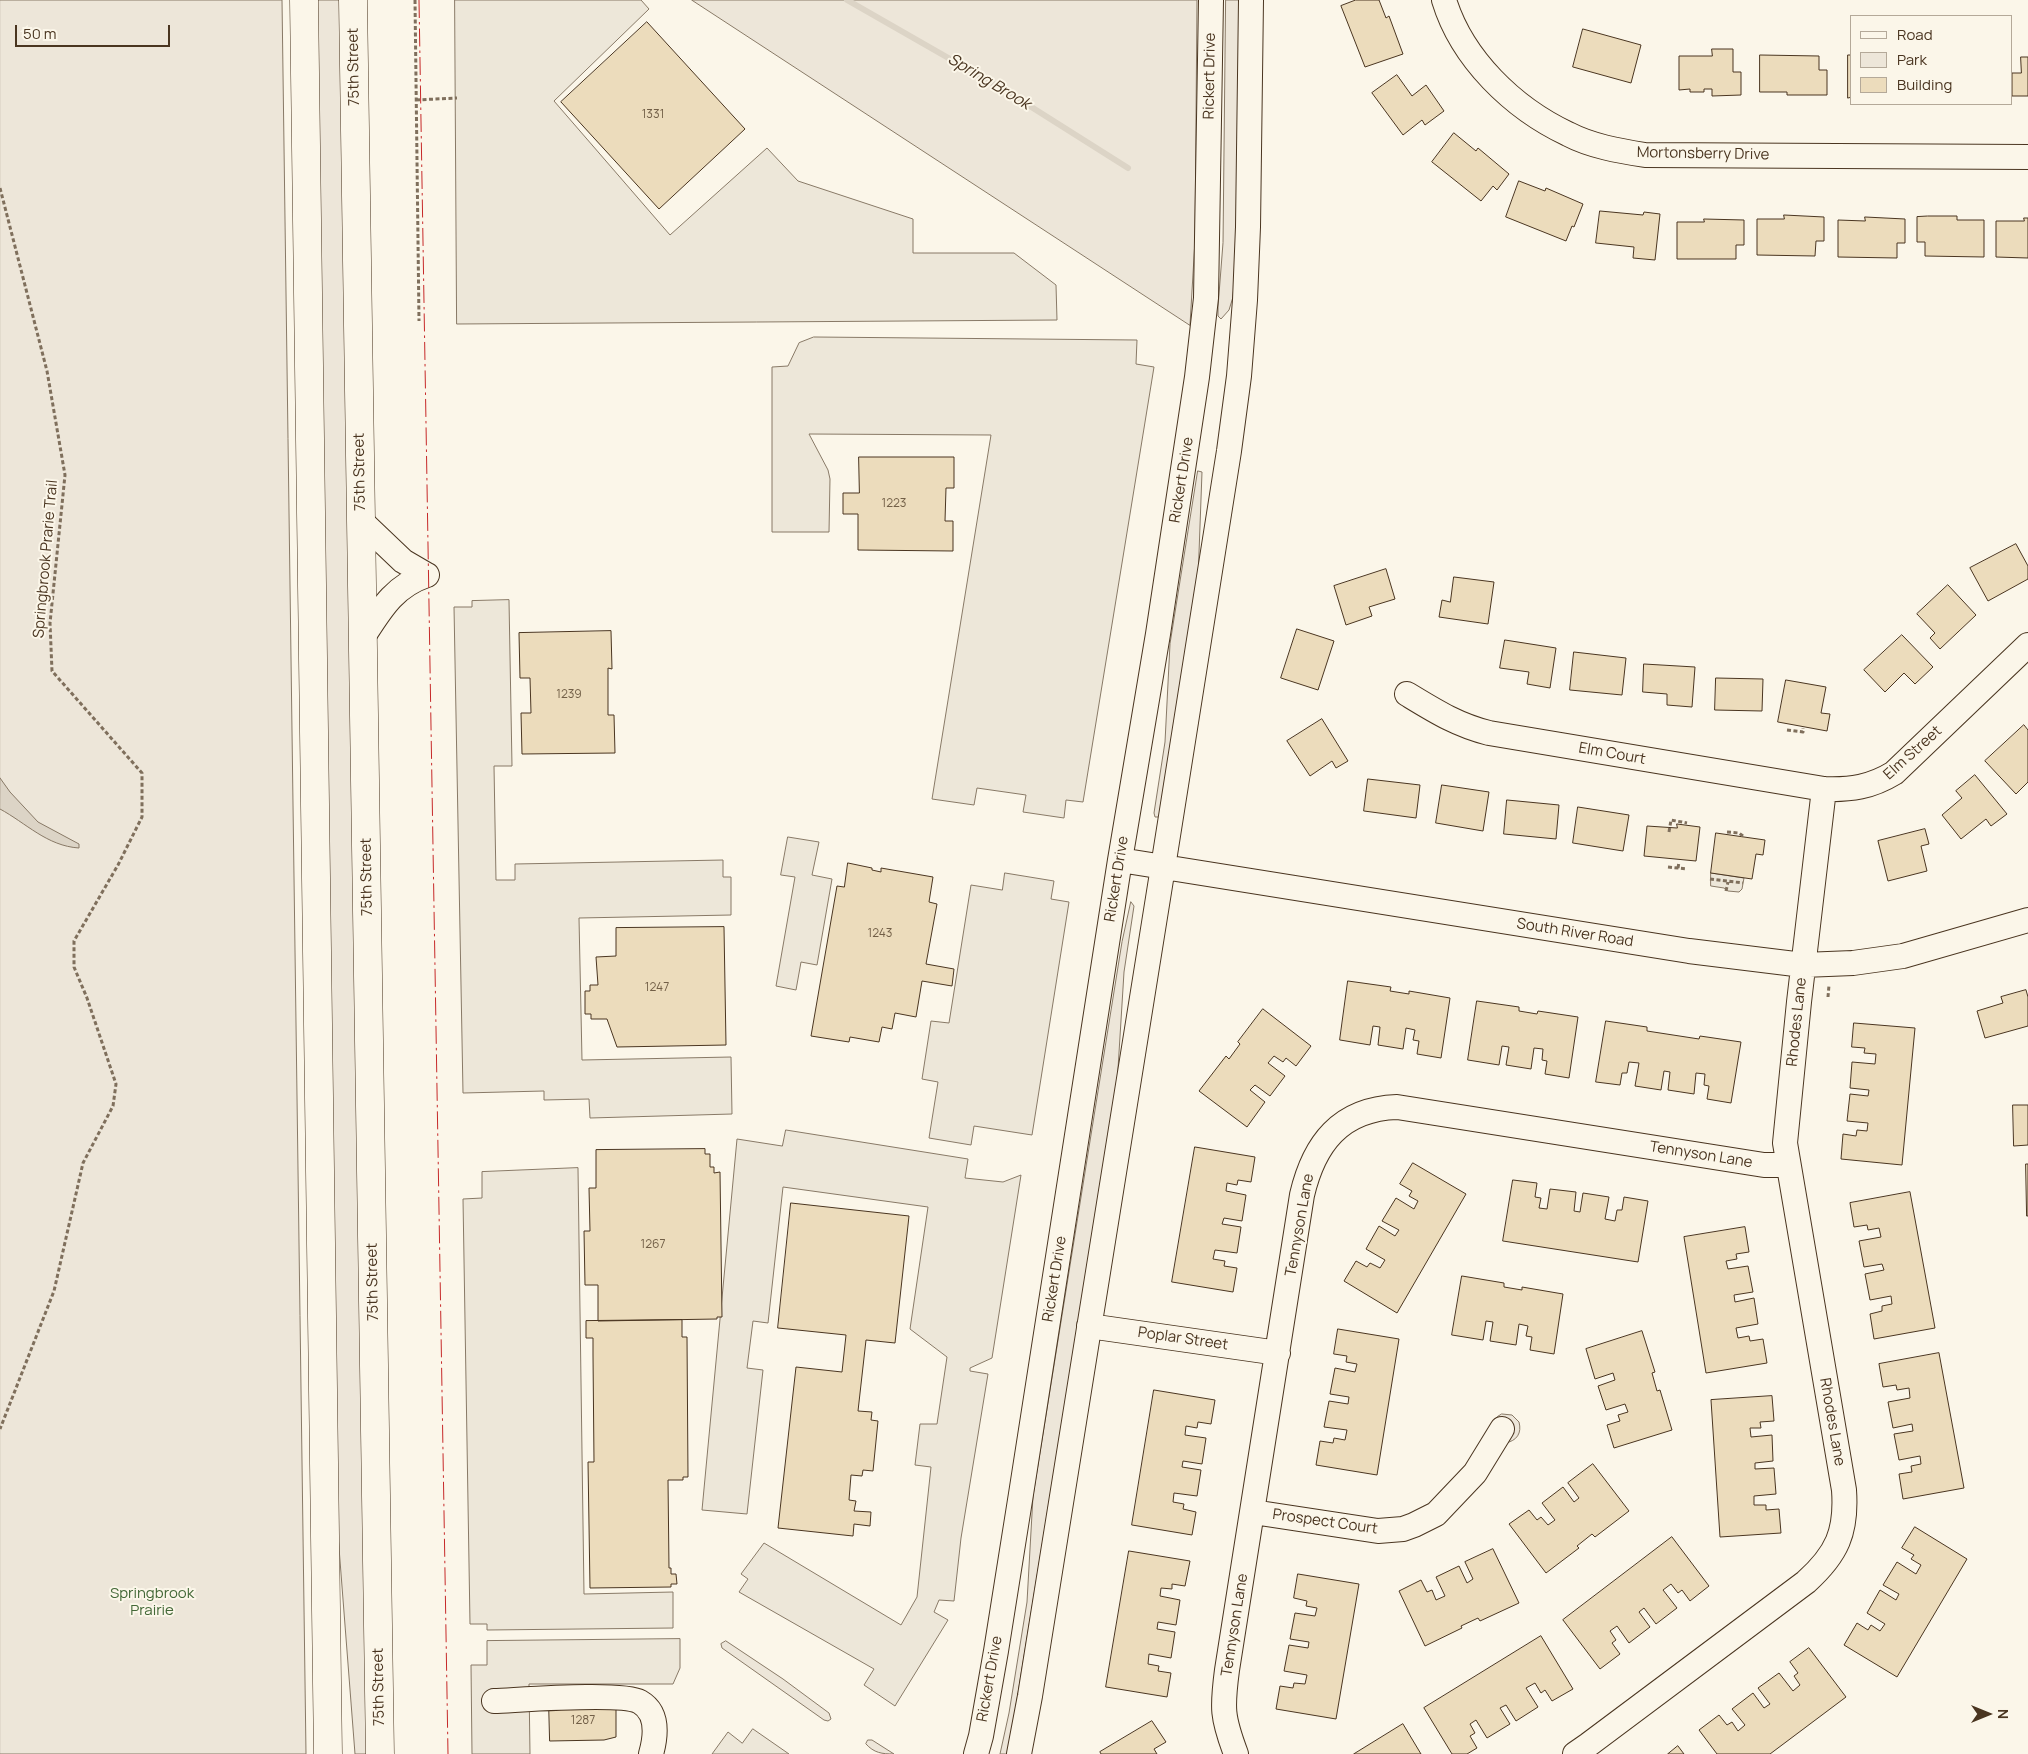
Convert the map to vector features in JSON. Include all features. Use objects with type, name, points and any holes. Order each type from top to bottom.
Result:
[{"type":"main road","points":[[304,0],[328,1754]]},
{"type":"main road","name":"75th Street","points":[[353,0],[380,1754]]},
{"type":"street","name":"Rickert Drive","points":[[976,1754],[1020,1504],[1120,860],[1198,377],[1206,298],[1211,0]]},
{"type":"street","points":[[1019,1754],[1164,867],[1227,461],[1246,300],[1251,0]]},
{"type":"street","name":"Mortonsberry Drive","points":[[1444,0],[1465,44],[1483,68],[1508,95],[1538,118],[1569,135],[1600,146],[1645,155],[2028,157]]},
{"type":"street","points":[[361,521],[403,561],[427,575],[410,580],[386,601],[363,637]]},
{"type":"street","name":"Elm Street","points":[[1824,789],[1864,788],[1880,782],[1894,773],[2028,645]]},
{"type":"street","name":"Elm Court","points":[[1407,694],[1448,719],[1466,727],[1489,733],[1824,789]]},
{"type":"street","points":[[1803,966],[1824,789]]},
{"type":"street","name":"South River Road","points":[[1120,860],[1669,948],[1803,966],[1853,963],[1903,956],[2028,920]]},
{"type":"street","name":"Rhodes Lane","points":[[1574,1754],[1588,1746],[1806,1582],[1825,1563],[1844,1523],[1844,1490],[1785,1143],[1803,966]]},
{"type":"street","name":"Tennyson Lane","points":[[1236,1754],[1224,1722],[1224,1697],[1302,1196],[1312,1161],[1327,1137],[1353,1118],[1373,1109],[1396,1106],[1764,1165],[1788,1165]]},
{"type":"street","name":"Poplar Street","points":[[1089,1326],[1278,1353]]},
{"type":"street","name":"Prospect Court","points":[[1253,1512],[1378,1531],[1403,1529],[1436,1514],[1475,1473],[1502,1429]]},
{"type":"street","points":[[494,1701],[618,1697],[640,1702],[654,1718],[655,1742],[651,1754]]},
{"type":"street","points":[[630,1699],[637,1708],[642,1721],[642,1736],[637,1754]]},
{"type":"path","points":[[415,0],[419,321]]},
{"type":"path","points":[[416,100],[457,98]]},
{"type":"path","name":"Springbrook Prarie Trail","points":[[0,188],[47,372],[65,475],[50,623],[52,671],[142,773],[142,817],[118,866],[74,940],[74,967],[87,998],[116,1084],[113,1106],[83,1163],[54,1291],[0,1429]]},
{"type":"path","points":[[1787,730],[1803,732],[1803,728]]},
{"type":"path","points":[[1669,832],[1671,820],[1686,823]]},
{"type":"path","points":[[1727,832],[1739,833],[1743,836]]},
{"type":"path","points":[[1678,868],[1679,862]]},
{"type":"path","points":[[1668,867],[1687,869]]},
{"type":"path","points":[[1722,881],[1723,875]]},
{"type":"path","points":[[1710,879],[1743,884]]},
{"type":"path","points":[[1726,891],[1728,882]]},
{"type":"green space","name":"Springbrook Prairie","points":[[0,0],[282,0],[306,1754],[0,1754]]},
{"type":"green space","points":[[316,0],[341,0],[369,1754],[355,1754],[337,1522]]},
{"type":"green space","points":[[692,0],[1197,0],[1195,240],[1190,325]]},
{"type":"green space","points":[[1226,0],[1241,0],[1237,247],[1233,297],[1229,310],[1221,319],[1218,316],[1218,307],[1223,243]]},
{"type":"green space","points":[[1198,471],[1202,472],[1198,580],[1160,815],[1155,817],[1154,813],[1165,742],[1170,644]]},
{"type":"green space","points":[[1131,902],[1134,906],[1124,972],[1117,1085],[1012,1730],[1007,1754],[1000,1754],[1009,1713],[1027,1602],[1033,1496],[1122,942]]},
{"type":"green space","points":[[1502,1414],[1512,1415],[1519,1422],[1520,1426],[1518,1436],[1505,1443],[1492,1425],[1497,1417]]},
{"type":"green space","points":[[726,1641],[783,1679],[829,1713],[831,1719],[828,1721],[824,1720],[722,1648],[721,1644]]},
{"type":"green space","points":[[868,1740],[872,1740],[894,1754],[875,1751],[866,1744]]},
{"type":"shaded area","points":[[455,0],[641,0],[649,9],[554,101],[670,235],[767,148],[798,181],[913,219],[913,253],[1014,253],[1056,285],[1057,320],[457,324]]},
{"type":"shaded area","points":[[814,337],[1137,340],[1136,364],[1154,367],[1083,802],[1066,800],[1064,818],[1023,812],[1026,795],[977,788],[974,805],[932,799],[991,435],[809,434],[828,470],[830,479],[829,532],[772,532],[772,367],[788,366],[799,343]]},
{"type":"shaded area","points":[[509,600],[512,766],[494,766],[496,880],[515,880],[515,864],[723,860],[723,877],[731,877],[731,915],[579,918],[582,1060],[731,1057],[732,1114],[590,1118],[589,1099],[544,1100],[544,1091],[463,1093],[454,607],[472,607],[472,601]]},
{"type":"shaded area","points":[[0,778],[10,792],[38,822],[79,844],[79,848],[57,843],[37,833],[0,809]]},
{"type":"shaded area","points":[[788,837],[819,842],[812,875],[832,879],[817,965],[801,962],[796,990],[776,986],[795,877],[781,875]]},
{"type":"shaded area","points":[[1005,873],[1054,881],[1051,899],[1069,902],[1032,1135],[974,1126],[971,1145],[929,1138],[938,1082],[922,1079],[931,1021],[949,1023],[971,885],[1002,890]]},
{"type":"shaded area","points":[[1711,873],[1744,878],[1742,889],[1739,892],[1728,891],[1724,888],[1711,886]]},
{"type":"shaded area","points":[[786,1130],[968,1159],[965,1178],[1003,1182],[1021,1175],[992,1358],[970,1368],[970,1371],[988,1374],[961,1538],[954,1601],[939,1600],[934,1612],[948,1620],[895,1706],[864,1685],[874,1669],[739,1592],[748,1579],[741,1574],[764,1543],[901,1625],[917,1597],[931,1467],[915,1465],[920,1424],[937,1424],[947,1357],[910,1329],[928,1207],[783,1187],[768,1323],[753,1321],[747,1368],[763,1370],[747,1514],[702,1510],[737,1139],[782,1146]]},
{"type":"shaded area","points":[[578,1168],[584,1594],[673,1592],[673,1628],[487,1630],[487,1624],[470,1624],[463,1199],[482,1198],[482,1172]]},
{"type":"shaded area","points":[[680,1639],[680,1668],[673,1684],[529,1684],[530,1754],[472,1754],[471,1665],[487,1665],[487,1641]]},
{"type":"shaded area","points":[[753,1729],[789,1754],[712,1754],[728,1732],[742,1743]]},
{"type":"building","points":[[1356,0],[1379,0],[1386,18],[1389,16],[1403,54],[1365,67],[1341,6]]},
{"type":"building","points":[[647,22],[745,129],[659,209],[561,102]]},
{"type":"building","points":[[1583,29],[1641,45],[1631,83],[1573,67]]},
{"type":"building","points":[[1712,49],[1733,49],[1733,72],[1741,72],[1741,95],[1712,96],[1712,89],[1704,89],[1704,92],[1690,92],[1690,89],[1679,90],[1679,56],[1712,56]]},
{"type":"building","points":[[1760,55],[1819,56],[1819,70],[1827,70],[1827,95],[1787,95],[1787,92],[1760,92]]},
{"type":"building","points":[[1848,55],[1850,55],[1850,98],[1848,98]]},
{"type":"building","points":[[2021,57],[2028,57],[2028,96],[2013,96],[2013,73],[2021,73]]},
{"type":"building","points":[[1397,75],[1412,96],[1426,85],[1444,111],[1425,125],[1422,120],[1403,135],[1372,93]]},
{"type":"building","points":[[1454,133],[1476,151],[1478,148],[1509,174],[1497,190],[1493,186],[1481,201],[1432,162]]},
{"type":"building","points":[[1519,181],[1545,191],[1546,188],[1583,204],[1566,241],[1506,217]]},
{"type":"building","points":[[1600,211],[1643,215],[1644,212],[1660,214],[1655,260],[1633,258],[1634,247],[1596,243]]},
{"type":"building","points":[[1784,215],[1824,217],[1824,241],[1816,241],[1815,256],[1757,255],[1757,219],[1784,219]]},
{"type":"building","points":[[1957,216],[1957,220],[1984,220],[1984,257],[1925,256],[1925,242],[1917,242],[1917,217]]},
{"type":"building","points":[[1865,217],[1905,219],[1905,243],[1897,243],[1897,258],[1838,257],[1838,220],[1865,221]]},
{"type":"building","points":[[2024,218],[2028,218],[2028,258],[1996,257],[1996,221],[2024,221]]},
{"type":"building","points":[[1704,219],[1744,220],[1744,245],[1736,245],[1736,259],[1677,259],[1677,222],[1704,222]]},
{"type":"building","points":[[859,457],[954,457],[954,488],[946,488],[945,521],[953,521],[953,551],[858,550],[858,514],[843,514],[843,493],[859,493]]},
{"type":"building","points":[[2016,544],[2028,566],[2028,579],[1988,601],[1970,568]]},
{"type":"building","points":[[1386,569],[1395,599],[1369,607],[1372,616],[1346,625],[1334,586]]},
{"type":"building","points":[[1454,577],[1494,582],[1488,624],[1439,617],[1442,600],[1450,602]]},
{"type":"building","points":[[1948,585],[1976,615],[1940,649],[1930,638],[1935,633],[1917,614]]},
{"type":"building","points":[[1297,629],[1334,641],[1318,690],[1281,678]]},
{"type":"building","points":[[611,631],[612,669],[608,668],[608,715],[614,715],[615,753],[522,754],[521,713],[531,713],[530,678],[520,678],[519,633]]},
{"type":"building","points":[[1902,635],[1933,667],[1915,684],[1904,673],[1885,692],[1864,670]]},
{"type":"building","points":[[1505,640],[1556,648],[1550,688],[1527,684],[1529,672],[1500,668]]},
{"type":"building","points":[[1574,652],[1626,658],[1622,695],[1570,690]]},
{"type":"building","points":[[1644,664],[1695,667],[1692,707],[1667,705],[1667,694],[1643,692]]},
{"type":"building","points":[[1716,678],[1763,679],[1762,711],[1715,710]]},
{"type":"building","points":[[1786,680],[1826,687],[1821,713],[1830,714],[1827,731],[1778,722]]},
{"type":"building","points":[[1322,719],[1348,761],[1336,768],[1332,761],[1310,776],[1287,741]]},
{"type":"building","points":[[2024,725],[2028,730],[2028,782],[2016,794],[1985,761]]},
{"type":"building","points":[[1975,775],[2007,814],[1991,826],[1986,819],[1961,839],[1942,815],[1962,798],[1956,791]]},
{"type":"building","points":[[1368,779],[1420,785],[1416,818],[1364,811]]},
{"type":"building","points":[[1442,785],[1489,792],[1483,831],[1436,823]]},
{"type":"building","points":[[1507,800],[1559,805],[1556,839],[1504,834]]},
{"type":"building","points":[[1578,807],[1629,815],[1623,851],[1573,843]]},
{"type":"building","points":[[1677,824],[1700,827],[1696,861],[1644,856],[1647,826],[1677,828]]},
{"type":"building","points":[[1925,829],[1929,844],[1921,846],[1927,871],[1888,881],[1878,841]]},
{"type":"building","points":[[1716,833],[1765,840],[1763,855],[1756,854],[1752,879],[1711,873]]},
{"type":"building","points":[[848,863],[881,872],[881,868],[933,877],[929,902],[937,904],[926,964],[954,969],[952,986],[922,981],[916,1017],[895,1013],[892,1029],[882,1027],[879,1042],[850,1037],[849,1042],[811,1036],[837,886],[844,887]]},
{"type":"building","points":[[724,927],[726,1045],[617,1047],[607,1019],[591,1019],[591,1014],[585,1014],[585,991],[590,991],[590,985],[598,985],[596,957],[616,956],[616,928]]},
{"type":"building","points":[[1348,981],[1391,987],[1390,991],[1409,994],[1409,991],[1450,998],[1441,1058],[1417,1054],[1419,1041],[1413,1040],[1415,1030],[1406,1028],[1403,1049],[1378,1045],[1380,1027],[1373,1026],[1370,1045],[1340,1040]]},
{"type":"building","points":[[2026,990],[2028,997],[2028,1026],[1985,1038],[1977,1011],[2003,1003],[2001,997]]},
{"type":"building","points":[[1477,1001],[1519,1007],[1519,1011],[1537,1014],[1538,1011],[1578,1017],[1569,1078],[1545,1074],[1547,1061],[1542,1060],[1543,1049],[1534,1048],[1531,1069],[1506,1065],[1509,1047],[1502,1046],[1499,1065],[1468,1060]]},
{"type":"building","points":[[1263,1009],[1311,1046],[1296,1066],[1286,1058],[1283,1062],[1274,1056],[1268,1063],[1285,1076],[1270,1096],[1255,1085],[1250,1090],[1265,1102],[1247,1127],[1199,1091],[1226,1056],[1229,1059],[1240,1044],[1238,1042]]},
{"type":"building","points":[[1606,1021],[1647,1027],[1647,1031],[1699,1039],[1700,1036],[1741,1042],[1731,1103],[1707,1099],[1709,1086],[1704,1085],[1705,1074],[1696,1073],[1694,1094],[1668,1090],[1670,1072],[1664,1071],[1661,1090],[1635,1086],[1639,1063],[1629,1062],[1627,1073],[1622,1073],[1620,1085],[1596,1082]]},
{"type":"building","points":[[1854,1023],[1915,1028],[1902,1165],[1841,1159],[1843,1134],[1856,1136],[1857,1130],[1867,1131],[1868,1123],[1847,1121],[1850,1094],[1868,1096],[1869,1090],[1850,1088],[1852,1062],[1875,1064],[1876,1054],[1864,1053],[1865,1048],[1852,1047]]},
{"type":"building","points":[[2013,1105],[2028,1105],[2028,1145],[2014,1146]]},
{"type":"building","points":[[1195,1147],[1255,1157],[1251,1182],[1238,1180],[1237,1185],[1227,1183],[1226,1191],[1246,1195],[1242,1221],[1224,1218],[1222,1224],[1241,1227],[1237,1253],[1215,1250],[1213,1259],[1225,1261],[1224,1266],[1237,1268],[1233,1292],[1172,1282]]},
{"type":"building","points":[[705,1149],[705,1154],[710,1154],[710,1167],[714,1167],[714,1173],[720,1172],[722,1317],[717,1317],[717,1319],[598,1321],[598,1285],[585,1285],[584,1231],[590,1231],[589,1188],[596,1188],[596,1150]]},
{"type":"building","points":[[1413,1163],[1466,1194],[1397,1313],[1344,1281],[1356,1261],[1367,1267],[1370,1263],[1380,1268],[1385,1260],[1366,1249],[1379,1226],[1395,1236],[1399,1230],[1382,1221],[1396,1198],[1414,1209],[1418,1201],[1409,1196],[1412,1191],[1400,1184]]},
{"type":"building","points":[[2026,1164],[2028,1164],[2028,1216],[2027,1216]]},
{"type":"building","points":[[1513,1180],[1537,1183],[1535,1197],[1541,1198],[1539,1208],[1547,1209],[1550,1189],[1576,1192],[1574,1211],[1580,1212],[1583,1193],[1609,1197],[1605,1219],[1615,1221],[1617,1210],[1622,1210],[1624,1197],[1648,1201],[1638,1262],[1503,1241]]},
{"type":"building","points":[[1910,1192],[1935,1328],[1874,1339],[1870,1314],[1882,1311],[1882,1306],[1892,1304],[1891,1296],[1870,1300],[1865,1274],[1884,1270],[1882,1264],[1864,1267],[1859,1241],[1881,1237],[1879,1228],[1868,1230],[1867,1225],[1854,1227],[1850,1203]]},
{"type":"building","points":[[791,1203],[909,1216],[895,1343],[866,1340],[858,1411],[872,1412],[871,1420],[878,1421],[873,1471],[863,1470],[862,1476],[851,1475],[849,1500],[856,1501],[854,1511],[871,1512],[870,1526],[854,1524],[853,1536],[778,1528],[796,1367],[842,1372],[846,1335],[778,1328]]},
{"type":"building","points":[[1745,1227],[1749,1252],[1736,1254],[1737,1259],[1726,1261],[1728,1269],[1748,1266],[1753,1292],[1734,1295],[1735,1302],[1754,1298],[1758,1324],[1736,1328],[1738,1338],[1749,1336],[1750,1341],[1763,1339],[1767,1363],[1706,1373],[1684,1237]]},
{"type":"building","points":[[1462,1276],[1504,1283],[1504,1287],[1522,1290],[1522,1287],[1563,1294],[1554,1354],[1530,1350],[1532,1337],[1526,1336],[1528,1326],[1519,1324],[1516,1345],[1490,1341],[1493,1322],[1486,1321],[1483,1340],[1452,1335]]},
{"type":"building","points":[[682,1320],[682,1337],[687,1337],[688,1477],[683,1477],[683,1480],[668,1480],[669,1568],[671,1568],[671,1574],[676,1574],[677,1584],[671,1584],[671,1587],[590,1588],[588,1462],[594,1462],[593,1338],[586,1338],[586,1321]]},
{"type":"building","points":[[1338,1329],[1399,1339],[1377,1475],[1316,1465],[1320,1441],[1333,1443],[1334,1438],[1345,1440],[1347,1430],[1324,1427],[1329,1401],[1348,1404],[1349,1397],[1330,1394],[1335,1368],[1355,1372],[1357,1364],[1346,1362],[1347,1356],[1334,1354]]},
{"type":"building","points":[[1642,1331],[1655,1372],[1652,1373],[1657,1391],[1660,1390],[1672,1430],[1614,1448],[1607,1425],[1620,1421],[1618,1415],[1628,1412],[1625,1404],[1606,1410],[1598,1386],[1615,1380],[1613,1373],[1595,1379],[1586,1349]]},
{"type":"building","points":[[1939,1353],[1964,1488],[1903,1499],[1899,1474],[1912,1472],[1911,1466],[1921,1464],[1920,1456],[1899,1460],[1894,1434],[1913,1431],[1912,1424],[1893,1428],[1888,1402],[1910,1398],[1909,1388],[1897,1390],[1896,1385],[1883,1387],[1879,1364]]},
{"type":"building","points":[[1154,1390],[1215,1400],[1211,1424],[1198,1422],[1197,1428],[1186,1426],[1185,1435],[1206,1438],[1202,1464],[1183,1461],[1182,1467],[1201,1470],[1197,1496],[1174,1493],[1173,1502],[1184,1504],[1183,1509],[1196,1512],[1192,1535],[1132,1525]]},
{"type":"building","points":[[1772,1396],[1774,1421],[1760,1422],[1761,1428],[1750,1428],[1751,1437],[1772,1435],[1773,1461],[1755,1463],[1755,1469],[1774,1468],[1776,1494],[1754,1496],[1754,1505],[1766,1505],[1766,1510],[1779,1509],[1781,1533],[1720,1537],[1711,1400]]},
{"type":"building","points":[[1593,1464],[1629,1511],[1595,1537],[1592,1534],[1577,1546],[1579,1548],[1546,1573],[1509,1524],[1529,1510],[1537,1520],[1541,1517],[1548,1525],[1555,1520],[1542,1503],[1563,1487],[1574,1502],[1579,1498],[1568,1483]]},
{"type":"building","points":[[1915,1527],[1967,1559],[1897,1677],[1844,1645],[1857,1623],[1868,1630],[1871,1625],[1880,1631],[1885,1624],[1867,1613],[1880,1590],[1896,1600],[1899,1594],[1883,1585],[1897,1562],[1916,1574],[1921,1565],[1911,1559],[1914,1555],[1902,1548]]},
{"type":"building","points":[[1672,1537],[1709,1586],[1690,1601],[1682,1590],[1678,1593],[1671,1584],[1663,1590],[1677,1608],[1656,1624],[1644,1608],[1639,1612],[1650,1627],[1629,1643],[1617,1626],[1610,1631],[1616,1640],[1612,1643],[1620,1654],[1600,1669],[1563,1620]]},
{"type":"building","points":[[1493,1549],[1519,1603],[1480,1621],[1478,1618],[1425,1646],[1399,1591],[1421,1580],[1427,1592],[1432,1590],[1436,1600],[1445,1596],[1436,1577],[1459,1566],[1467,1583],[1473,1579],[1465,1562]]},
{"type":"building","points":[[1129,1551],[1190,1561],[1185,1586],[1172,1584],[1172,1589],[1161,1588],[1160,1596],[1180,1600],[1176,1625],[1158,1622],[1157,1629],[1175,1632],[1171,1658],[1149,1654],[1148,1664],[1159,1666],[1158,1671],[1171,1673],[1167,1697],[1106,1687]]},
{"type":"building","points":[[1298,1574],[1359,1584],[1336,1719],[1276,1709],[1280,1686],[1293,1688],[1294,1683],[1305,1684],[1307,1675],[1284,1671],[1289,1645],[1308,1648],[1309,1642],[1290,1639],[1295,1613],[1315,1616],[1317,1608],[1306,1606],[1307,1601],[1294,1598]]},
{"type":"building","points":[[1541,1636],[1573,1689],[1552,1701],[1545,1690],[1541,1693],[1535,1683],[1526,1688],[1538,1707],[1516,1721],[1506,1705],[1500,1708],[1510,1724],[1487,1738],[1476,1720],[1470,1724],[1475,1733],[1470,1736],[1477,1748],[1467,1754],[1452,1754],[1424,1708]]},
{"type":"building","points":[[1809,1648],[1846,1697],[1770,1754],[1717,1754],[1699,1730],[1719,1715],[1727,1725],[1732,1722],[1738,1731],[1745,1725],[1732,1709],[1753,1693],[1764,1708],[1770,1704],[1758,1688],[1779,1673],[1793,1691],[1800,1685],[1794,1676],[1798,1673],[1790,1662]]},
{"type":"building","points":[[549,1703],[616,1704],[616,1737],[604,1740],[550,1741]]},
{"type":"building","points":[[1152,1721],[1166,1742],[1154,1749],[1157,1754],[1101,1754],[1100,1752]]},
{"type":"building","points":[[1403,1724],[1421,1754],[1354,1754]]},
{"type":"building","points":[[1678,1746],[1684,1754],[1668,1754]]},
{"type":"waterway","name":"Spring Brook","points":[[847,0],[1006,91],[1128,168]]},
{"type":"power","points":[[419,0],[448,1754]]}]
